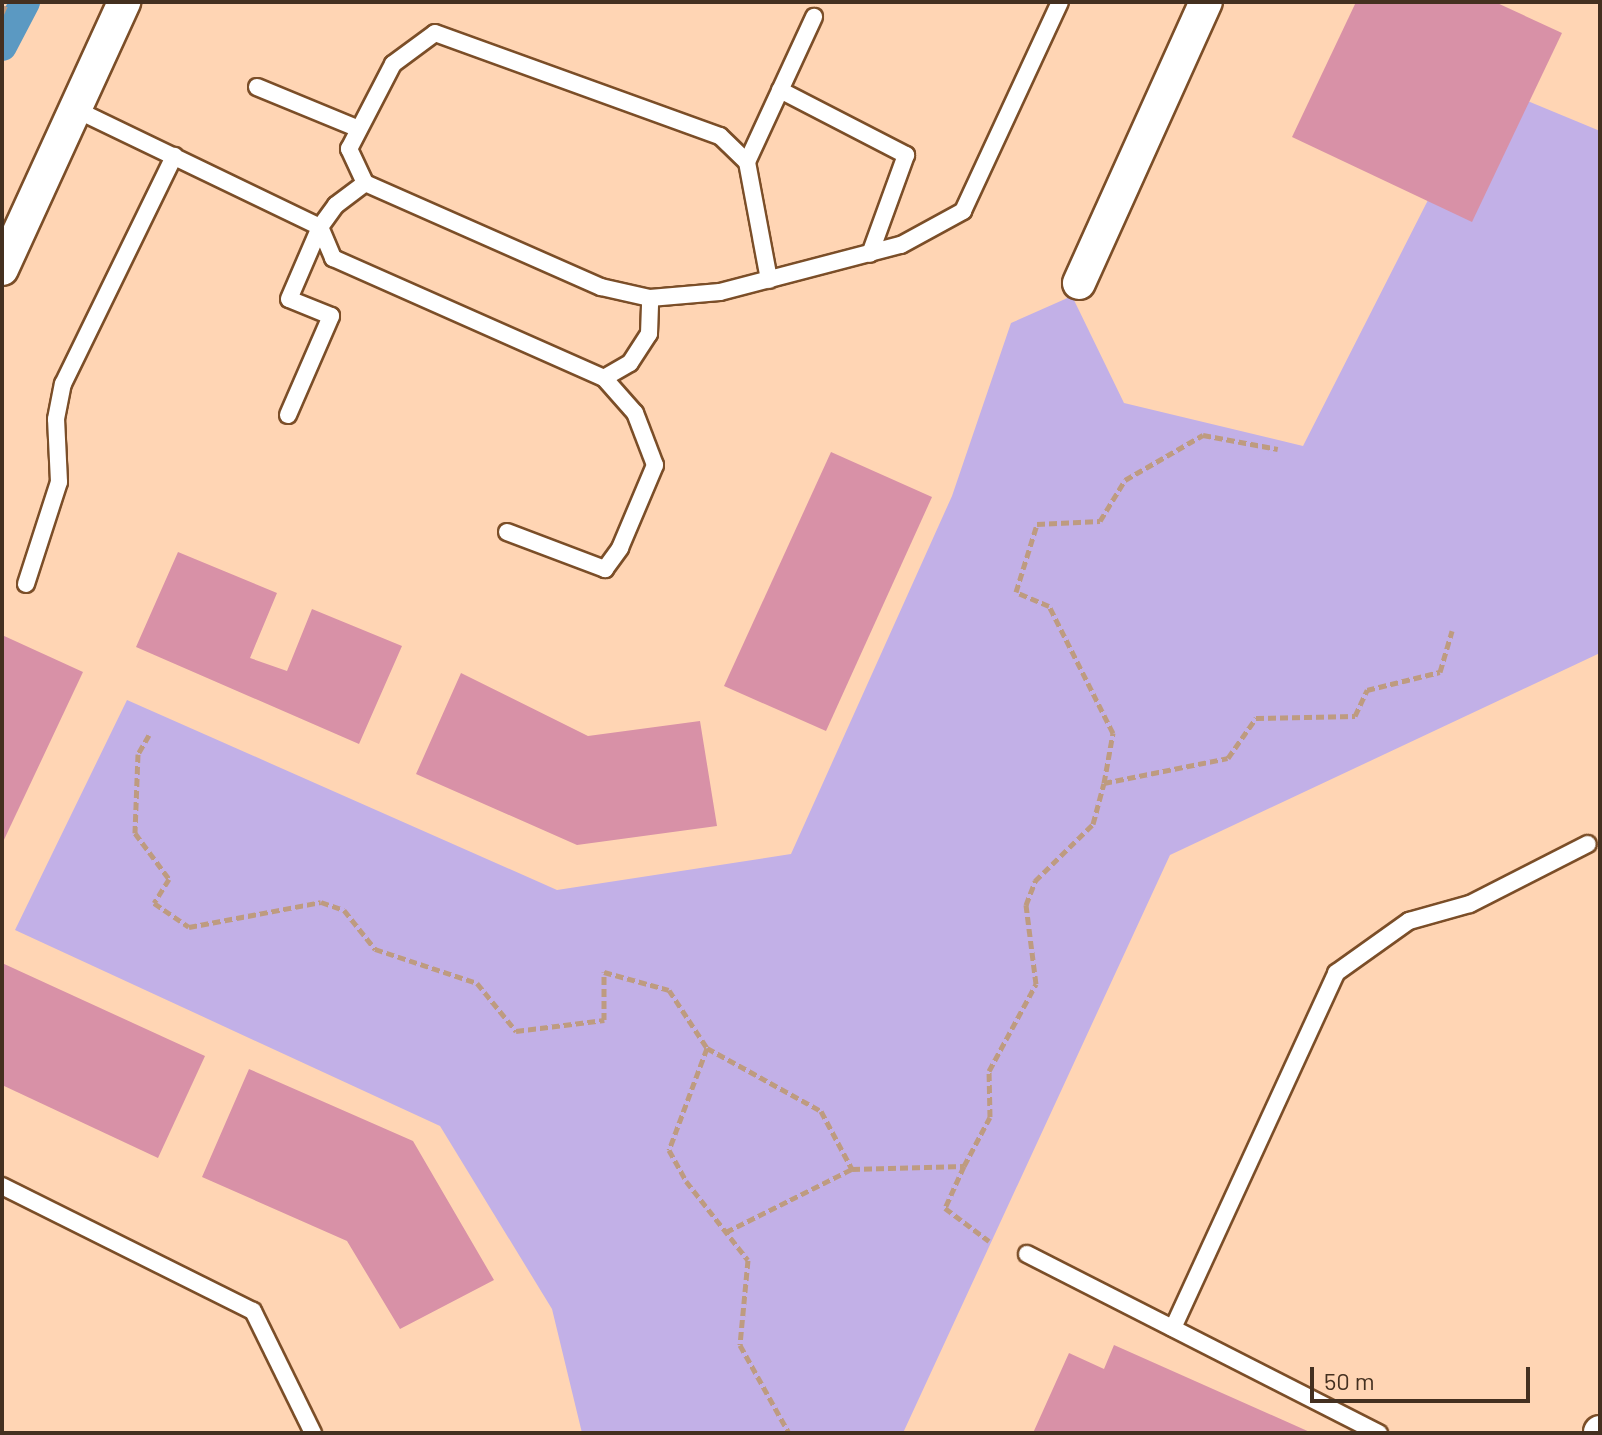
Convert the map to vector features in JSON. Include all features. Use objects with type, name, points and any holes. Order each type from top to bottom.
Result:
[{"type":"street","points":[[2,269],[124,2]]},
{"type":"street","points":[[1079,283],[1206,2]]},
{"type":"lane","points":[[747,162],[720,136],[435,33],[393,64],[349,149],[365,183],[601,287],[650,298],[720,292],[901,245],[963,211],[1060,2]]},
{"type":"lane","points":[[769,280],[747,162],[814,17]]},
{"type":"lane","points":[[257,87],[359,129]]},
{"type":"lane","points":[[780,90],[906,155],[870,254]]},
{"type":"lane","points":[[77,110],[320,227],[333,258],[604,378],[635,413],[655,465],[620,548],[605,569],[507,532]]},
{"type":"lane","points":[[26,584],[59,482],[56,419],[63,384],[174,156]]},
{"type":"lane","points":[[288,415],[331,316],[289,299],[320,227],[336,205],[365,183]]},
{"type":"lane","points":[[604,378],[630,363],[649,334],[650,298]]},
{"type":"lane","points":[[1173,1328],[1336,973],[1409,921],[1470,904],[1588,844]]},
{"type":"lane","points":[[2,1186],[253,1311],[313,1433]]},
{"type":"lane","points":[[1027,1254],[1379,1433]]},
{"type":"path","points":[[2,13],[7,2]]},
{"type":"path","points":[[989,1241],[945,1208],[990,1117],[989,1071],[1036,984],[1026,905],[1035,881],[1093,824],[1113,733],[1049,606],[1016,592],[1037,524],[1100,521],[1125,480],[1203,435],[1278,449]]},
{"type":"path","points":[[1104,783],[1228,758],[1256,718],[1355,716],[1367,690],[1440,672],[1452,631]]},
{"type":"path","points":[[149,735],[138,754],[135,833],[169,879],[154,903],[189,927],[321,902],[344,910],[375,949],[477,983],[516,1031],[604,1020],[604,972],[669,990],[707,1048],[821,1111],[852,1169]]},
{"type":"path","points":[[707,1048],[669,1150],[686,1181],[748,1260],[740,1345],[789,1433]]},
{"type":"path","points":[[726,1232],[852,1169],[964,1166]]},
{"type":"shaded area","points":[[1487,84],[1600,131],[1600,653],[1170,855],[903,1433],[582,1433],[552,1309],[440,1126],[15,930],[127,700],[557,890],[791,854],[952,496],[1011,323],[1072,296],[1124,403],[1303,446]]},
{"type":"building","points":[[1356,2],[1495,2],[1562,33],[1472,222],[1292,137]]},
{"type":"building","points":[[831,452],[932,497],[826,731],[724,686]]},
{"type":"building","points":[[178,552],[277,593],[250,658],[287,671],[312,609],[402,646],[359,744],[136,647]]},
{"type":"building","points":[[2,635],[83,672],[2,844]]},
{"type":"building","points":[[461,673],[588,736],[700,721],[717,826],[577,845],[416,774]]},
{"type":"building","points":[[2,963],[205,1056],[158,1158],[2,1085]]},
{"type":"building","points":[[249,1069],[413,1141],[494,1280],[400,1329],[347,1241],[202,1177]]},
{"type":"building","points":[[1114,1345],[1312,1433],[1033,1433],[1069,1353],[1104,1369]]},
{"type":"waterway","points":[[2,46],[25,2]]}]
